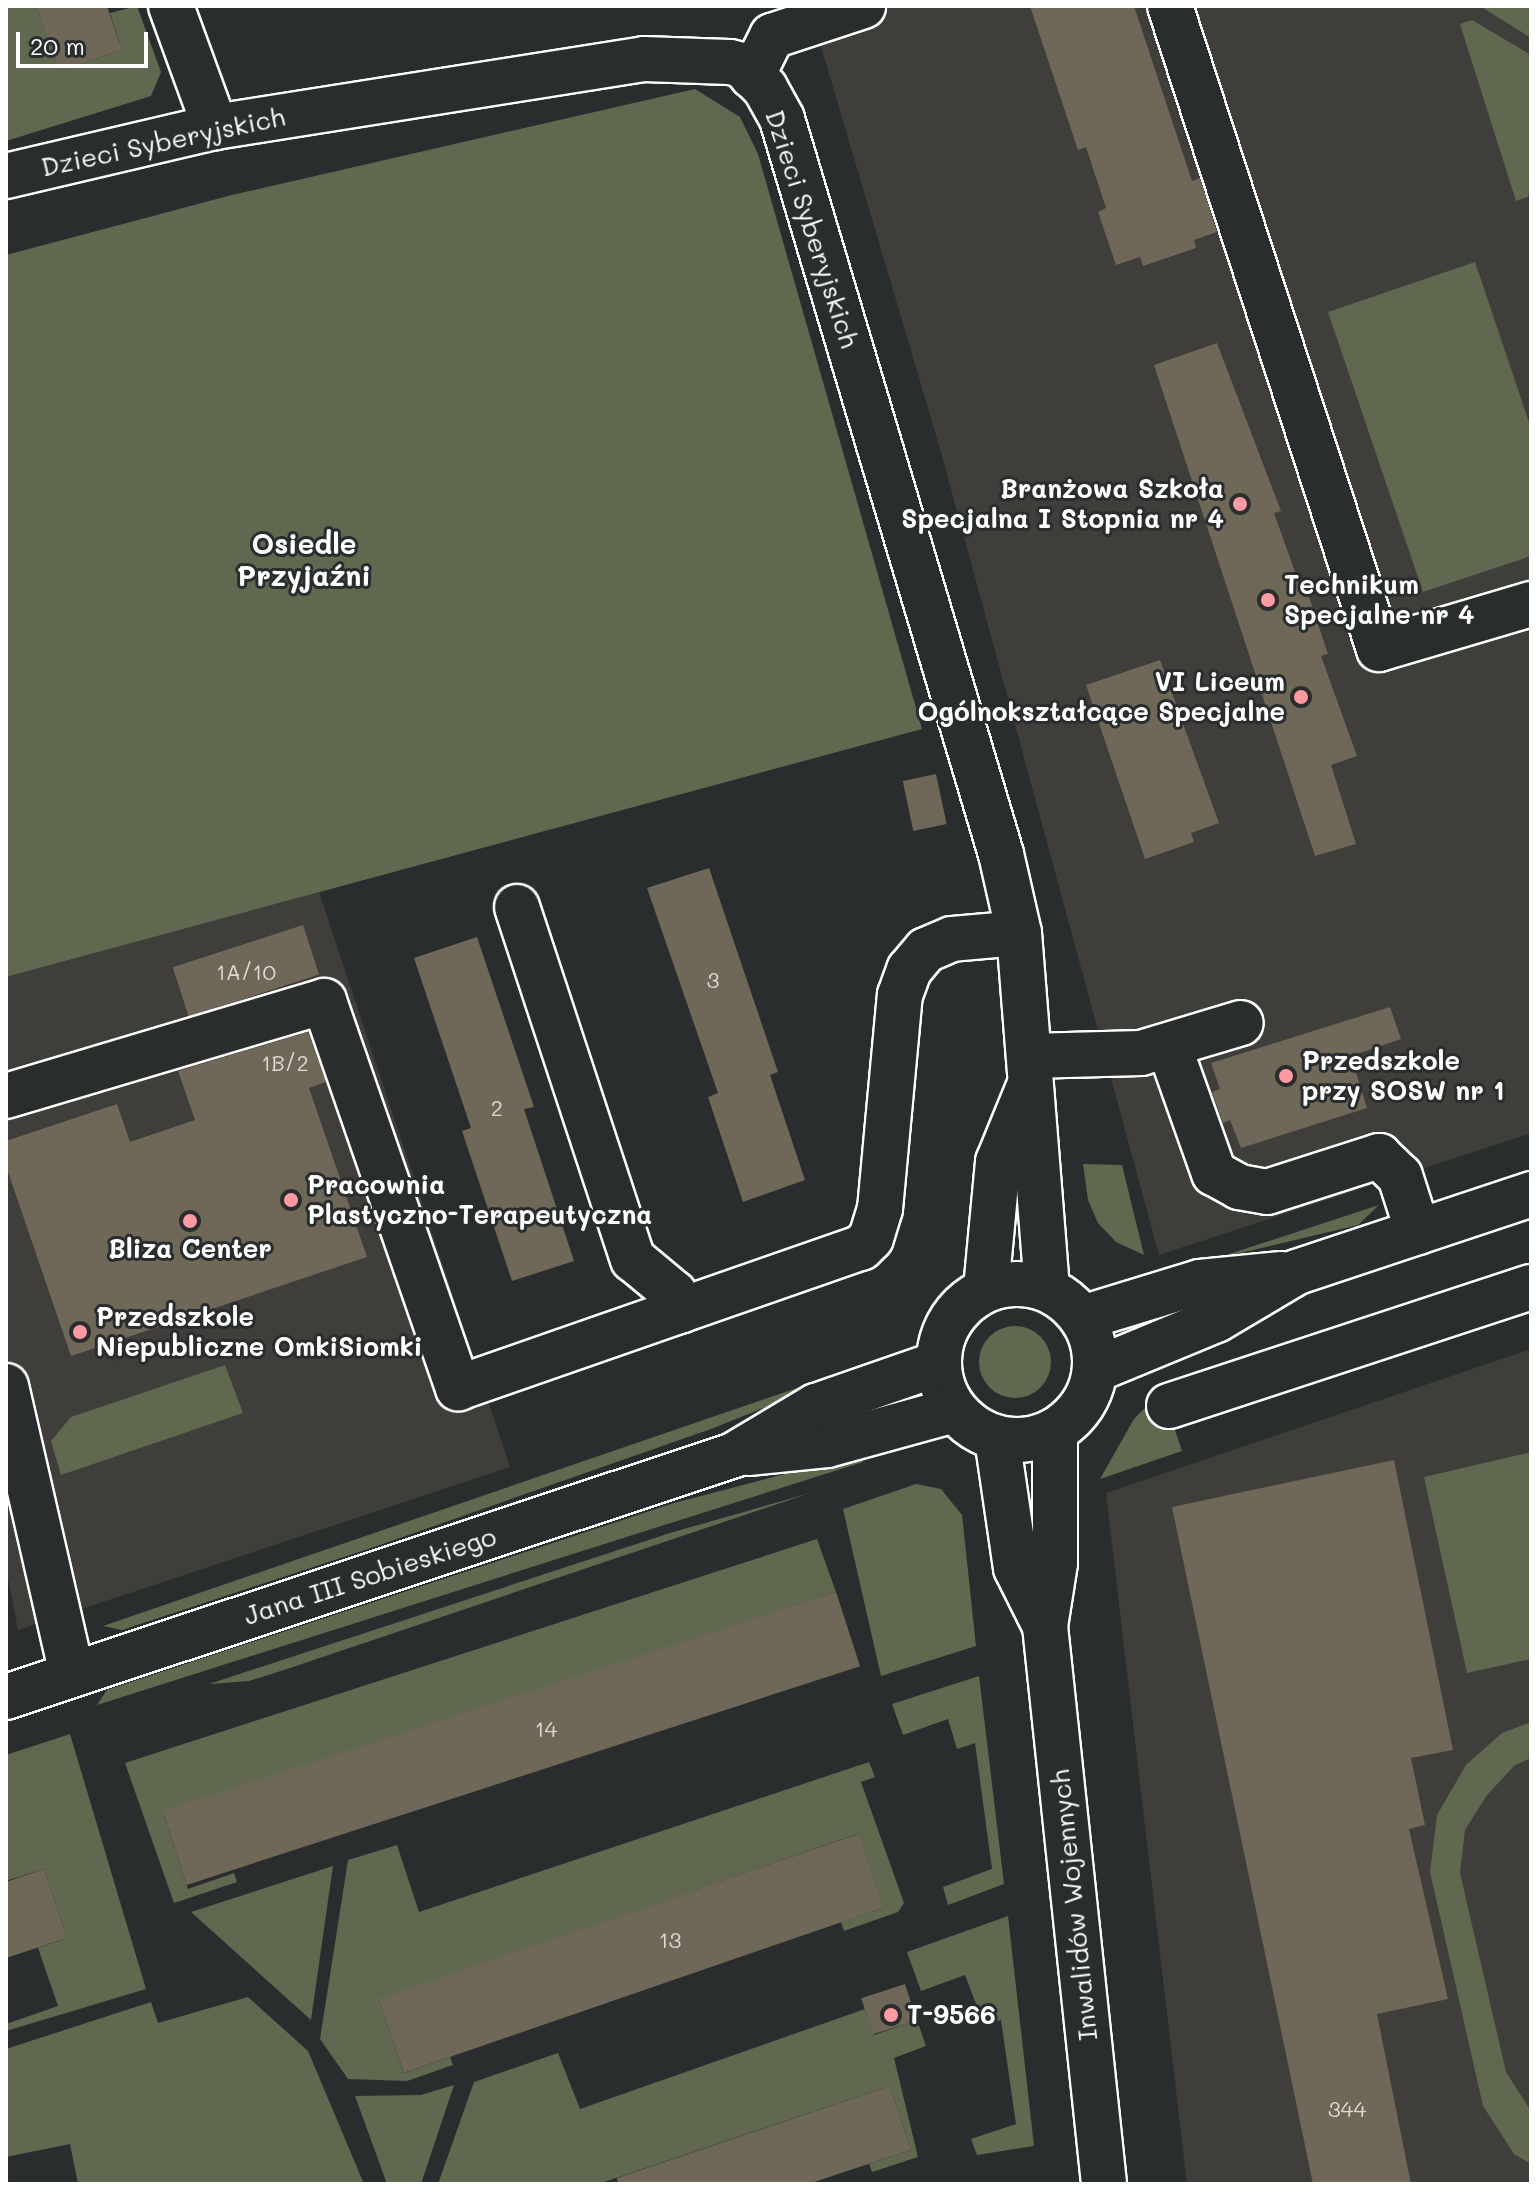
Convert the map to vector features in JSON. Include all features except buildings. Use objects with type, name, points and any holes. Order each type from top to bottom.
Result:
[{"type":"street","points":[[171,6],[215,127]]},
{"type":"street","points":[[752,76],[772,36],[863,6]]},
{"type":"street","points":[[1170,6],[1379,649],[1531,604]]},
{"type":"street","name":"Dzieci Syberyjskich","points":[[6,176],[215,127],[644,59],[720,60],[742,65],[782,119],[1001,854],[1019,933],[1047,1289]]},
{"type":"street","points":[[517,907],[633,1259],[674,1293],[681,1311]]},
{"type":"street","points":[[6,1096],[324,1001],[458,1388],[842,1256],[871,1238],[880,1209],[900,995],[909,970],[926,950],[952,939],[1019,933]]},
{"type":"street","points":[[1030,1068],[1170,1049],[1241,1023]]},
{"type":"street","points":[[1170,1049],[1214,1173],[1239,1187],[1267,1192],[1379,1156],[1400,1176],[1418,1232]]},
{"type":"street","name":"Dzieci Syberyjskich","points":[[986,1289],[998,1162],[1030,1068]]},
{"type":"street","points":[[1095,1370],[1216,1320],[1297,1272],[1531,1194]]},
{"type":"street","points":[[1082,1318],[1200,1282],[1297,1272]]},
{"type":"street","points":[[1006,1283],[1047,1289],[1082,1318],[1093,1343],[1095,1370],[1081,1405],[1055,1431],[1036,1438],[997,1438],[973,1428],[954,1410],[937,1364],[943,1333],[960,1307],[986,1289],[1006,1283]]},
{"type":"street","points":[[1169,1406],[1531,1287]]},
{"type":"street","name":"Jana III Sobieskiego","points":[[734,1455],[816,1406],[937,1364]]},
{"type":"street","points":[[6,1386],[72,1675]]},
{"type":"street","name":"Jana III Sobieskiego","points":[[6,1697],[734,1455],[827,1445],[954,1410]]},
{"type":"street","name":"Inwalidów Wojennych","points":[[1055,1431],[1055,1563],[1045,1626],[1104,2184]]},
{"type":"street","name":"Inwalidów Wojennych","points":[[997,1438],[1016,1568],[1045,1626]]},
{"type":"shaded area","points":[[809,6],[1531,6],[1531,1133],[1159,1255],[941,452]]},
{"type":"shaded area","name":"Bliza Center","points":[[319,892],[510,1467],[18,1630],[6,1568],[6,977]]},
{"type":"shaded area","points":[[1531,1349],[1531,2184],[1187,2184],[1106,1493]]},
{"type":"green space","points":[[6,6],[36,6],[59,71],[122,50],[110,13],[137,6],[161,72],[151,96],[6,141]]},
{"type":"green space","points":[[1480,6],[1531,6],[1531,38]]},
{"type":"green space","points":[[1472,20],[1531,55],[1531,187],[1528,197],[1516,201],[1460,24]]},
{"type":"green space","points":[[695,89],[740,117],[758,154],[922,729],[6,977],[6,255],[232,195]]},
{"type":"green space","points":[[1475,262],[1531,428],[1531,556],[1423,592],[1328,312]]},
{"type":"green space","points":[[1083,1164],[1122,1165],[1144,1255],[1116,1242],[1098,1223],[1088,1200]]},
{"type":"green space","points":[[1379,1205],[1358,1225],[1211,1260]]},
{"type":"green space","points":[[1015,1326],[1035,1332],[1045,1342],[1051,1362],[1045,1382],[1035,1392],[1015,1398],[995,1392],[985,1382],[979,1362],[985,1342],[995,1332]]},
{"type":"green space","points":[[225,1365],[243,1413],[61,1475],[51,1441],[71,1417]]},
{"type":"green space","points":[[832,1376],[835,1379],[711,1429],[374,1547],[122,1630],[103,1626]]},
{"type":"green space","points":[[1162,1391],[1182,1451],[1100,1479],[1134,1419]]},
{"type":"green space","points":[[1531,1452],[1531,1659],[1467,1673],[1424,1477]]},
{"type":"green space","points":[[861,1454],[863,1462],[97,1705],[107,1690],[674,1503]]},
{"type":"green space","points":[[916,1484],[941,1489],[962,1515],[976,1646],[881,1676],[843,1509]]},
{"type":"green space","points":[[810,1493],[284,1670],[249,1681],[209,1684],[670,1533]]},
{"type":"green space","points":[[817,1539],[836,1592],[164,1815],[188,1889],[234,1873],[237,1882],[174,1903],[125,1763]]},
{"type":"green space","points":[[979,1676],[1004,1884],[948,1905],[943,1887],[992,1869],[975,1743],[957,1749],[948,1719],[903,1735],[892,1704]]},
{"type":"green space","points":[[1531,1722],[1531,1758],[1515,1765],[1487,1795],[1465,1830],[1460,1873],[1506,2072],[1531,2111],[1531,2164],[1514,2154],[1483,2106],[1430,1872],[1437,1815],[1466,1765],[1502,1733]]},
{"type":"green space","points":[[70,1734],[146,1989],[6,2031],[6,2024],[58,2006],[38,1948],[67,1938],[44,1869],[6,1881],[6,1755]]},
{"type":"green space","points":[[869,1762],[875,1777],[861,1782],[904,1903],[898,1912],[844,1931],[841,1922],[883,1908],[857,1834],[379,2000],[404,2073],[450,2057],[453,2065],[407,2081],[348,2079],[320,2039],[348,1860],[397,1845],[419,1912]]},
{"type":"green space","points":[[333,1866],[311,2020],[191,1912]]},
{"type":"green space","points":[[1008,1916],[1034,2146],[977,2155],[971,2139],[1016,2124],[1001,2020],[984,2025],[965,1975],[921,1991],[907,1952]]},
{"type":"green space","points":[[248,1997],[308,2051],[364,2184],[78,2184],[70,2144],[6,2157],[6,2049],[151,2002],[158,2023]]},
{"type":"green space","points":[[865,2009],[874,2035],[917,2020],[926,2046],[894,2058],[918,2157],[872,2172],[869,2164],[911,2150],[890,2086],[598,2184],[438,2184],[474,2082],[558,2053],[580,2109]]},
{"type":"green space","points":[[454,2085],[421,2184],[387,2184],[355,2096],[421,2095]]},
{"type":"place","name":"Branżowa Szkoła Specjalna I Stopnia nr 4","points":[[1240,504]]},
{"type":"place","name":"Technikum Specjalne nr 4","points":[[1268,600]]},
{"type":"place","name":"VI Liceum Ogólnokształcące Specjalne","points":[[1301,697]]},
{"type":"place","name":"Przedszkole przy SOSW nr 1","points":[[1286,1076]]},
{"type":"place","name":"Pracownia Plastyczno-Terapeutyczna","points":[[291,1200]]},
{"type":"place","name":"Bliza Center","points":[[190,1221]]},
{"type":"place","name":"Przedszkole Niepubliczne OmkiSiomki","points":[[80,1332]]},
{"type":"place","name":"T-9566","points":[[891,2015]]},
{"type":"district","name":"Osiedle Przyjaźni","points":[[304,559]]}]
